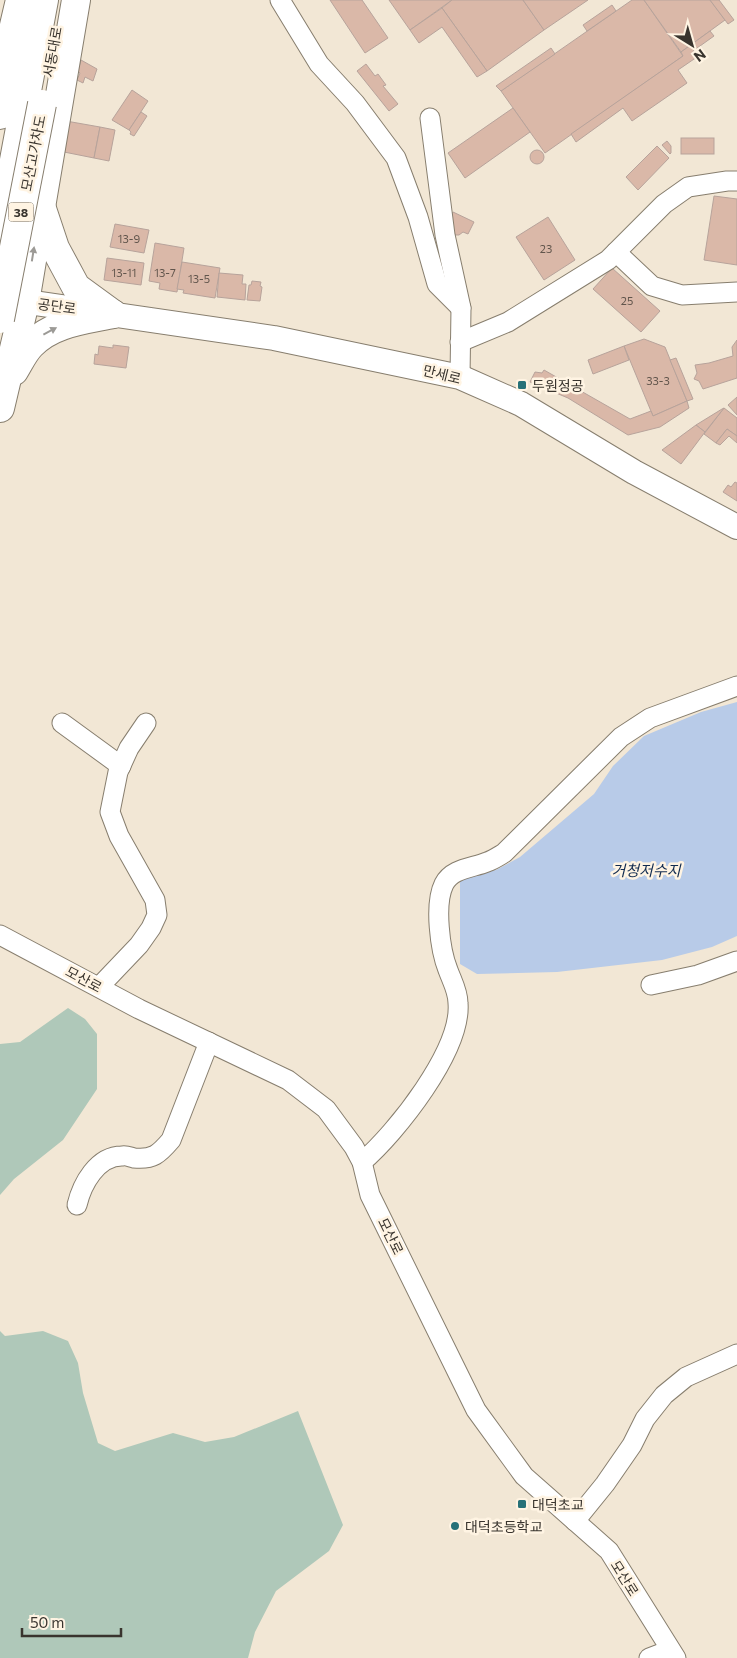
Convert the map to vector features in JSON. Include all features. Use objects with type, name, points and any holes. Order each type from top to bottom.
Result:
[{"type":"highway","points":[[0,115],[12,34],[20,0]]},
{"type":"highway","name":"서동대로","points":[[34,103],[44,0]]},
{"type":"highway","name":"서동대로","points":[[34,103],[62,0]]},
{"type":"highway","points":[[0,408],[7,380],[13,300],[41,205],[76,0]]},
{"type":"highway","name":"모산고가차도","points":[[0,235],[34,103]]},
{"type":"highway","name":"모산고가차도","points":[[0,319],[34,103]]},
{"type":"highway","points":[[41,205],[55,248],[76,287],[113,314]]},
{"type":"highway","points":[[7,380],[30,345],[49,330],[113,314]]},
{"type":"main road","name":"공단로","points":[[13,300],[113,314]]},
{"type":"main road","name":"만세로","points":[[113,314],[274,338],[460,377],[521,404],[634,472],[737,528]]},
{"type":"street","points":[[280,0],[319,64],[355,103],[396,158],[418,217],[437,284],[461,308]]},
{"type":"street","points":[[430,118],[445,235],[461,308],[460,377]]},
{"type":"street","points":[[460,342],[508,322],[608,260],[664,204],[688,187],[737,181]]},
{"type":"street","points":[[616,252],[652,286],[682,295],[737,292]]},
{"type":"street","points":[[362,1162],[378,1148],[430,1082],[457,1026],[458,1003],[455,985],[444,956],[440,930],[439,903],[444,883],[457,872],[488,862],[504,853],[621,737],[650,718],[737,686]]},
{"type":"street","points":[[62,723],[121,766]]},
{"type":"street","points":[[99,987],[139,945],[151,928],[157,915],[155,900],[119,836],[110,812],[121,766],[129,748],[146,723]]},
{"type":"street","name":"모산로","points":[[0,935],[139,1009],[288,1080],[326,1109],[354,1147],[362,1162],[370,1195],[476,1410],[524,1476],[609,1551],[655,1626],[662,1657]]},
{"type":"street","points":[[651,986],[698,975],[737,961]]},
{"type":"street","points":[[76,1204],[81,1189],[91,1173],[106,1161],[122,1155],[148,1158],[160,1153],[170,1140],[209,1042]]},
{"type":"street","points":[[575,1522],[605,1484],[632,1445],[645,1419],[664,1395],[686,1377],[737,1354]]},
{"type":"green space","points":[[68,1008],[85,1019],[97,1034],[97,1089],[63,1140],[14,1179],[0,1195],[0,1044],[20,1042]]},
{"type":"green space","points":[[0,1331],[5,1336],[43,1331],[68,1341],[78,1363],[83,1393],[98,1443],[115,1451],[173,1433],[205,1442],[234,1437],[298,1411],[343,1525],[329,1551],[276,1591],[255,1632],[248,1658],[0,1658]]},
{"type":"water","name":"거청저수지","points":[[737,702],[737,936],[712,947],[662,960],[557,972],[477,974],[460,964],[460,880],[472,873],[496,870],[520,857],[594,794],[613,766],[644,736],[701,712]]},
{"type":"building","points":[[330,0],[362,0],[388,38],[365,53]]},
{"type":"building","points":[[389,0],[452,0],[410,30]]},
{"type":"building","points":[[452,0],[523,0],[544,30],[487,71],[442,8]]},
{"type":"building","points":[[523,0],[588,0],[544,30]]},
{"type":"building","points":[[632,0],[644,0],[683,56],[545,153],[501,91]]},
{"type":"building","points":[[644,0],[710,0],[725,20],[681,52]]},
{"type":"building","points":[[710,0],[719,0],[734,20],[728,24]]},
{"type":"building","points":[[612,5],[616,11],[587,31],[583,25]]},
{"type":"building","points":[[442,8],[487,71],[477,77],[442,27],[419,43],[410,30]]},
{"type":"building","points":[[710,31],[714,36],[693,51],[697,57],[678,70],[687,83],[632,121],[623,108],[576,142],[571,134],[683,56],[681,52]]},
{"type":"building","points":[[551,48],[555,54],[501,91],[496,86]]},
{"type":"building","points":[[81,60],[97,69],[93,81],[85,77],[83,83],[77,80],[80,73],[78,71]]},
{"type":"building","points":[[366,64],[375,76],[378,74],[386,85],[383,86],[398,104],[389,111],[357,71]]},
{"type":"building","points":[[132,90],[148,101],[129,130],[112,120]]},
{"type":"building","points":[[513,108],[530,132],[465,178],[448,153]]},
{"type":"building","points":[[141,112],[147,116],[134,136],[130,134],[129,130]]},
{"type":"building","points":[[66,121],[100,127],[94,158],[59,151]]},
{"type":"building","points":[[100,127],[115,130],[109,161],[94,158]]},
{"type":"building","points":[[681,138],[714,138],[714,154],[681,154]]},
{"type":"building","points":[[667,141],[671,146],[670,154],[662,145]]},
{"type":"building","points":[[657,146],[669,158],[638,190],[626,177]]},
{"type":"building","points":[[537,150],[542,152],[544,157],[542,162],[537,164],[532,162],[530,157],[532,152]]},
{"type":"building","points":[[714,196],[737,199],[737,265],[704,260]]},
{"type":"building","points":[[453,212],[474,222],[468,234],[463,232],[459,235],[454,235],[447,224]]},
{"type":"building","points":[[548,217],[575,260],[544,280],[516,237]]},
{"type":"building","points":[[115,224],[149,230],[144,253],[110,247]]},
{"type":"building","points":[[155,243],[184,248],[177,292],[159,289],[160,283],[149,281]]},
{"type":"building","points":[[107,258],[144,263],[141,285],[104,280]]},
{"type":"building","points":[[182,262],[220,268],[215,298],[183,293],[184,290],[177,289]]},
{"type":"building","points":[[612,268],[660,311],[641,332],[593,289]]},
{"type":"building","points":[[219,273],[243,275],[242,284],[246,284],[245,300],[217,297]]},
{"type":"building","points":[[252,281],[261,282],[260,301],[247,300],[249,285],[251,285]]},
{"type":"building","points":[[644,339],[665,347],[687,401],[653,416],[624,346]]},
{"type":"building","points":[[737,340],[737,378],[703,389],[699,381],[694,379],[697,373],[695,365],[733,356],[732,347]]},
{"type":"building","points":[[113,345],[129,347],[126,368],[94,364],[95,354],[98,355],[99,346],[113,348]]},
{"type":"building","points":[[624,346],[629,360],[593,374],[588,360]]},
{"type":"building","points":[[676,358],[693,399],[687,401],[670,360]]},
{"type":"building","points":[[544,370],[630,419],[651,411],[653,416],[687,401],[689,408],[660,427],[628,435],[568,398],[530,382],[535,372],[542,373]]},
{"type":"building","points":[[737,397],[737,415],[728,405]]},
{"type":"building","points":[[724,408],[737,418],[737,436],[727,429],[716,443],[704,434]]},
{"type":"building","points":[[724,408],[705,432],[696,425],[722,409]]},
{"type":"building","points":[[696,425],[705,432],[681,464],[662,450]]},
{"type":"building","points":[[727,429],[737,436],[737,443],[729,436],[720,445],[716,443]]},
{"type":"building","points":[[735,482],[737,483],[737,501],[723,492],[728,485],[731,487]]},
{"type":"place","name":"두원정공","points":[[522,385]]},
{"type":"place","name":"대덕초교","points":[[522,1504]]},
{"type":"place","name":"대덕초등학교","points":[[455,1526]]}]
